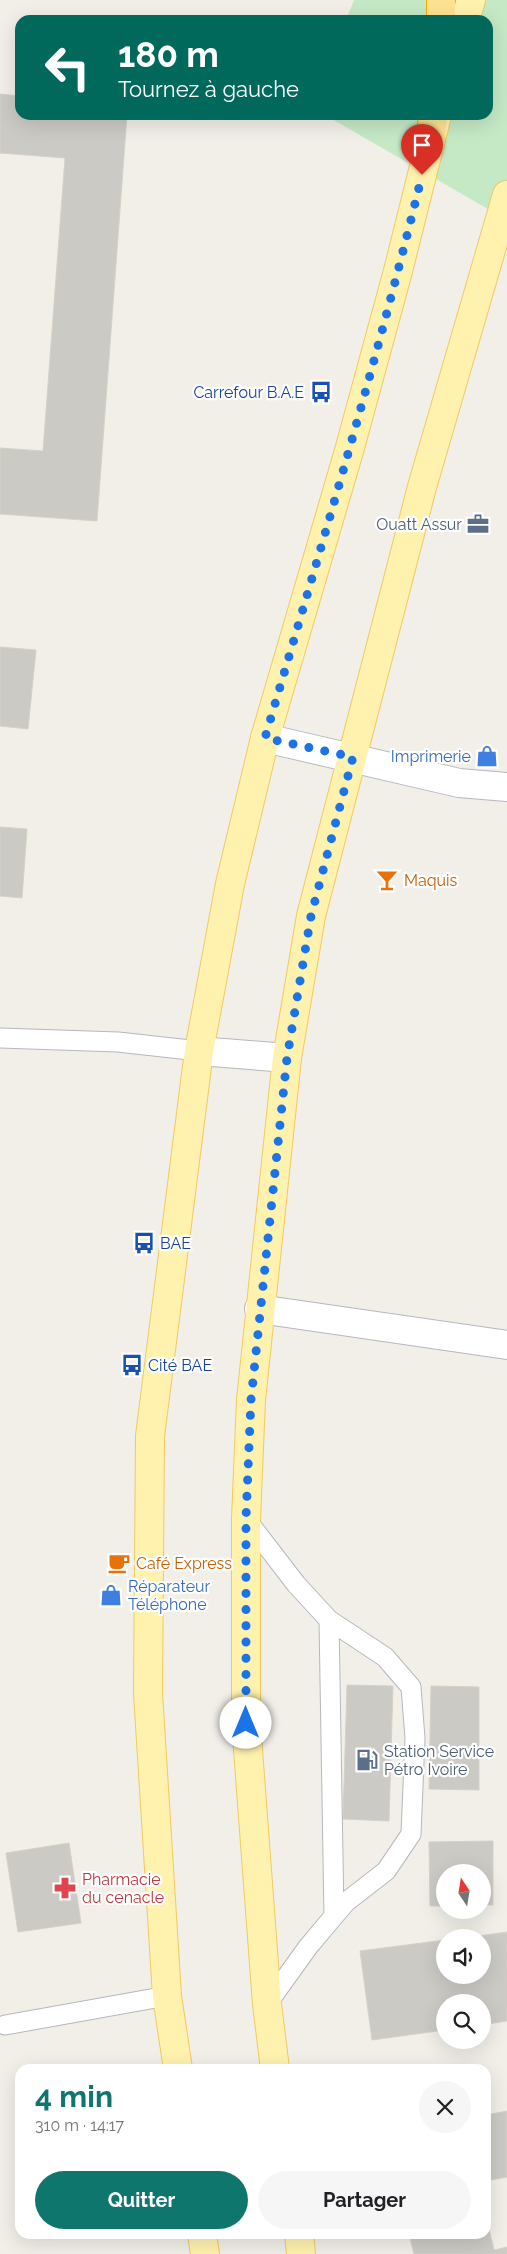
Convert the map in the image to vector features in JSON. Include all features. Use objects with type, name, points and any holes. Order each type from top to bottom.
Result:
[{"type":"highway","points":[[441,15],[442,0]]},
{"type":"main road","points":[[466,15],[471,0]]},
{"type":"main road","points":[[177,2064],[168,1996],[148,1693],[150,1436],[199,1050],[230,884],[265,738],[355,432],[398,271],[434,122]]},
{"type":"main road","points":[[274,2064],[266,2004],[246,1723],[246,1518],[251,1400],[259,1309],[287,1058],[311,916],[422,487],[507,195]]},
{"type":"main road","points":[[203,2239],[205,2254]]},
{"type":"main road","points":[[300,2239],[302,2254]]},
{"type":"street","points":[[265,738],[459,783],[507,787]]},
{"type":"street","points":[[199,1050],[287,1058]]},
{"type":"street","points":[[259,1309],[507,1345]]},
{"type":"lane","points":[[0,1038],[118,1042],[199,1050]]},
{"type":"lane","points":[[246,1518],[296,1584],[329,1620],[385,1657],[411,1687],[415,1738],[411,1834],[386,1871],[346,1902],[334,1916],[266,2004]]},
{"type":"lane","points":[[329,1620],[334,1916]]},
{"type":"lane","points":[[5,2026],[168,1996]]},
{"type":"green space","points":[[354,0],[507,0],[507,220],[334,120],[493,120],[493,15],[348,15]]},
{"type":"building","points":[[0,94],[15,96],[15,120],[127,120],[97,521],[0,514],[0,448],[43,451],[65,158],[0,153]]},
{"type":"building","points":[[0,647],[36,650],[28,729],[0,726]]},
{"type":"building","points":[[0,827],[27,829],[22,898],[0,896]]},
{"type":"building","points":[[347,1685],[393,1686],[389,1821],[343,1819]]},
{"type":"building","points":[[431,1686],[479,1687],[479,1790],[429,1789]]},
{"type":"building","points":[[493,1841],[493,1905],[491,1905],[491,1864],[436,1864],[436,1906],[430,1906],[429,1842]]},
{"type":"building","points":[[69,1843],[81,1923],[18,1932],[6,1853]]},
{"type":"building","points":[[507,1932],[507,2021],[491,2024],[491,1994],[436,1994],[436,2031],[372,2040],[360,1951],[436,1941],[436,1984],[491,1984],[491,1934]]},
{"type":"building","points":[[507,2111],[507,2177],[491,2180],[491,2114]]},
{"type":"building","points":[[491,2237],[494,2250],[507,2247],[507,2254],[414,2254],[410,2239],[491,2239]]},
{"type":"place","name":"Carrefour B.A.E","points":[[321,392]]},
{"type":"place","name":"Ouatt Assur","points":[[478,524]]},
{"type":"place","name":"Imprimerie","points":[[487,756]]},
{"type":"place","name":"Maquis","points":[[387,880]]},
{"type":"place","name":"BAE","points":[[144,1243]]},
{"type":"place","name":"Cité BAE","points":[[132,1365]]},
{"type":"place","name":"Café Express","points":[[119,1563]]},
{"type":"place","name":"Réparateur Téléphone","points":[[111,1595]]},
{"type":"place","name":"Station Service Pétro Ivoire","points":[[367,1760]]},
{"type":"place","name":"Pharmacie du cenacle","points":[[65,1888]]},
{"type":"route","points":[[246,1723],[246,1518],[251,1400],[259,1309],[287,1058],[311,916],[353,757],[265,738],[354,433],[422,175]]}]
